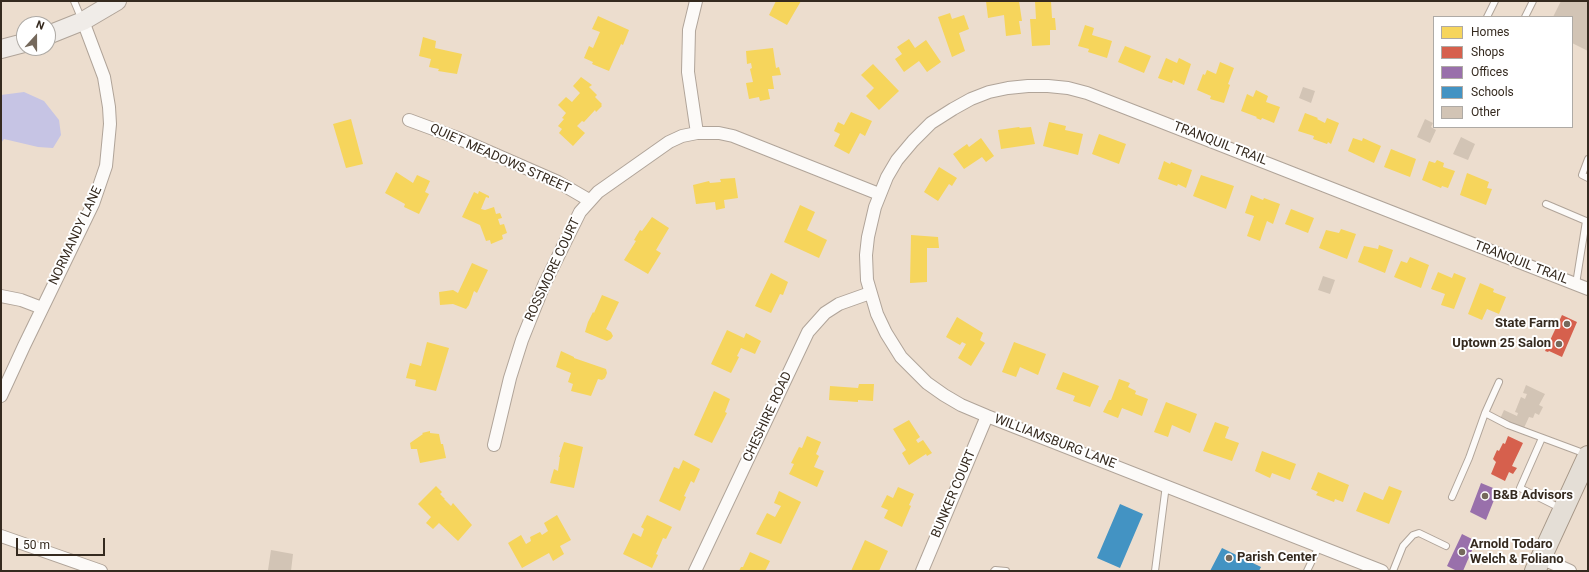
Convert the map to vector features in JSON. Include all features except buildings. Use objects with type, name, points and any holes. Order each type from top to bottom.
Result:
[{"type":"main road","points":[[1538,564],[1588,456]]},
{"type":"street","points":[[56,32],[83,21],[117,1]]},
{"type":"street","points":[[696,1],[689,30],[688,72],[697,133]]},
{"type":"street","name":"NORMANDY LANE","points":[[1,396],[93,204],[106,166],[110,124],[109,107],[104,77],[83,21]]},
{"type":"street","points":[[1,49],[16,46]]},
{"type":"street","name":"TRANQUIL TRAIL","points":[[880,194],[897,160],[913,140],[931,123],[953,109],[983,95],[1008,88],[1035,86],[1068,88],[1087,93],[1147,116],[1588,289]]},
{"type":"street","name":"QUIET MEADOWS STREET","points":[[409,120],[455,136],[558,182],[589,200]]},
{"type":"street","name":"ROSSMORE COURT","points":[[494,445],[510,378],[522,340],[544,285],[572,225],[589,200],[610,183],[669,142],[682,136],[697,133],[719,133],[732,136],[880,194]]},
{"type":"street","name":"WILLIAMSBURG LANE","points":[[880,194],[868,237],[868,280],[870,293],[877,314],[886,333],[901,357],[927,383],[961,405],[987,416],[1382,571]]},
{"type":"street","name":"CHESHIRE ROAD","points":[[695,571],[808,332],[825,312],[839,304],[870,293]]},
{"type":"street","points":[[1,296],[21,300],[42,308]]},
{"type":"street","name":"BUNKER COURT","points":[[922,571],[987,416]]},
{"type":"street","points":[[1,536],[101,571]]},
{"type":"street","points":[[1538,564],[1570,571]]},
{"type":"lane","points":[[74,1],[83,21]]},
{"type":"lane","points":[[1488,16],[1495,1]]},
{"type":"lane","points":[[1526,16],[1533,1]]},
{"type":"lane","points":[[1588,159],[1582,175],[1588,178]]},
{"type":"lane","points":[[1546,204],[1587,220],[1576,284]]},
{"type":"lane","points":[[1452,497],[1499,382]]},
{"type":"lane","points":[[1486,413],[1508,425],[1588,456]]},
{"type":"lane","points":[[1542,438],[1520,488],[1563,510]]},
{"type":"lane","points":[[1155,571],[1166,485]]},
{"type":"lane","points":[[1393,571],[1403,546],[1413,535],[1419,533],[1446,546]]},
{"type":"lane","points":[[1307,571],[1319,546]]},
{"type":"lane","points":[[994,571],[1006,571]]},
{"type":"water","points":[[24,92],[44,101],[59,120],[61,135],[53,148],[38,147],[4,139],[1,143],[1,95]]},
{"type":"place","name":"State Farm","points":[[1567,324]]},
{"type":"place","name":"Uptown 25 Salon","points":[[1559,344]]},
{"type":"place","name":"B&B Advisors","points":[[1485,496]]},
{"type":"place","name":"Arnold Todaro Welch & Foliano","points":[[1462,552]]},
{"type":"place","name":"Parish Center","points":[[1229,558]]}]
